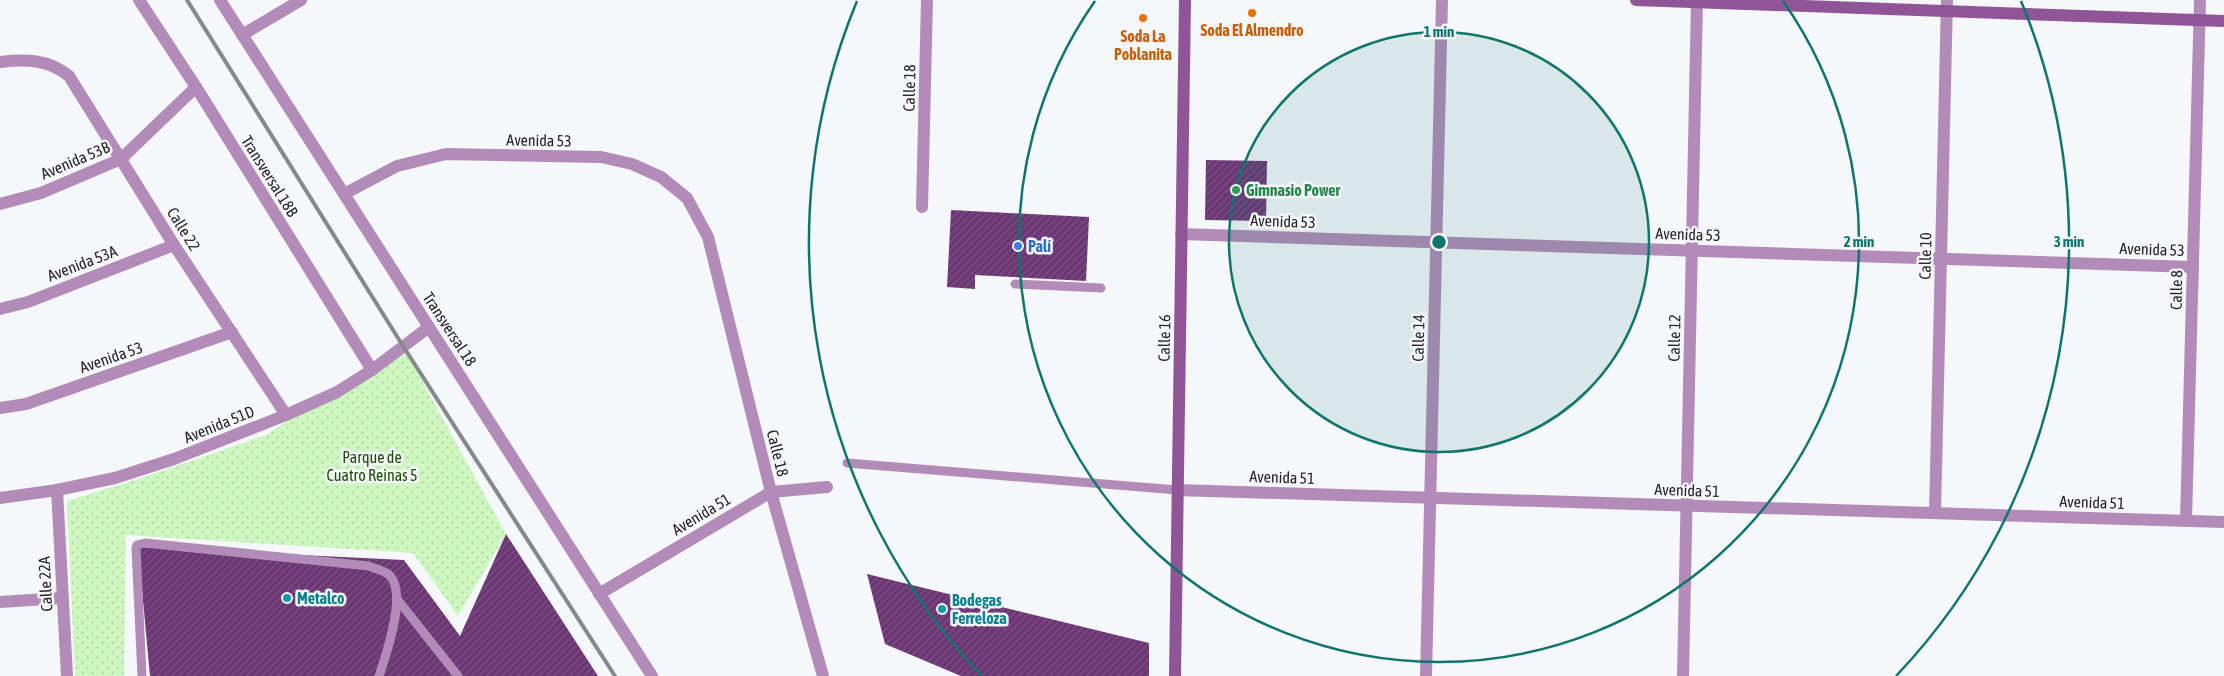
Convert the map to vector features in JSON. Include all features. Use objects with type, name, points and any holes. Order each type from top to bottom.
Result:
[{"type":"street","name":"Transversal 18B","points":[[138,0],[196,86],[372,370]]},
{"type":"street","name":"Transversal 18","points":[[220,0],[652,676]]},
{"type":"street","points":[[242,35],[301,0]]},
{"type":"street","name":"Calle 18","points":[[922,206],[927,0]]},
{"type":"street","name":"Calle 16","points":[[1174,676],[1185,0]]},
{"type":"street","name":"Calle 14","points":[[1426,676],[1442,0]]},
{"type":"street","points":[[1636,0],[1947,6],[2224,22]]},
{"type":"street","name":"Calle 8","points":[[2186,521],[2200,0]]},
{"type":"street","name":"Calle 12","points":[[1683,676],[1697,1]]},
{"type":"street","name":"Calle 10","points":[[1935,513],[1947,6]]},
{"type":"street","name":"Calle 22","points":[[0,62],[32,60],[52,64],[74,82],[174,245],[286,415]]},
{"type":"street","name":"Avenida 53B","points":[[0,204],[41,192],[121,158],[196,86]]},
{"type":"street","name":"Avenida 53","points":[[344,194],[397,166],[446,154],[601,157],[632,164],[661,177],[688,198],[708,237]]},
{"type":"street","name":"Avenida 53","points":[[1182,234],[2192,267]]},
{"type":"street","name":"Calle 18","points":[[708,237],[771,492],[823,676]]},
{"type":"street","name":"Avenida 53A","points":[[0,309],[28,302],[174,245]]},
{"type":"street","name":"Avenida 51D","points":[[0,498],[57,490],[115,478],[174,459],[286,415],[337,392],[372,370],[429,327]]},
{"type":"street","name":"Avenida 53","points":[[0,408],[26,404],[232,332]]},
{"type":"street","name":"Avenida 51","points":[[599,594],[771,492],[827,488]]},
{"type":"street","name":"Calle 22A","points":[[57,490],[67,676]]},
{"type":"street","name":"Avenida 51","points":[[1178,490],[2224,522]]},
{"type":"street","points":[[0,602],[62,598]]},
{"type":"lane","points":[[1015,284],[1101,288]]},
{"type":"lane","name":"Avenida 51","points":[[847,463],[1178,490]]},
{"type":"lane","points":[[142,676],[136,548],[141,543],[370,566],[388,574],[395,585],[397,599],[388,645],[379,676]]},
{"type":"lane","points":[[397,599],[458,676]]},
{"type":"green space","name":"Parque de Cuatro Reinas 5","points":[[403,346],[506,534],[458,616],[413,553],[126,535],[124,676],[75,676],[67,501],[266,435]]},
{"type":"building","name":"Gimnasio Power","points":[[1206,160],[1267,161],[1266,221],[1205,220]]},
{"type":"building","name":"Palí","points":[[951,210],[1089,217],[1086,281],[975,275],[975,289],[947,287]]},
{"type":"building","name":"Metalco","points":[[506,534],[598,676],[150,676],[138,547],[404,560],[460,636]]},
{"type":"building","name":"Bodegas Ferreloza","points":[[867,574],[1149,643],[1149,676],[961,676],[885,644]]},
{"type":"railway","points":[[187,0],[403,346],[615,676]]},
{"type":"place","name":"Soda El Almendro","points":[[1252,13]]},
{"type":"place","name":"Soda La Poblanita","points":[[1143,18]]},
{"type":"place","name":"Gimnasio Power","points":[[1236,190]]},
{"type":"place","name":"Palí","points":[[1018,246]]},
{"type":"place","name":"Metalco","points":[[287,598]]},
{"type":"place","name":"Bodegas Ferreloza","points":[[942,609]]}]
